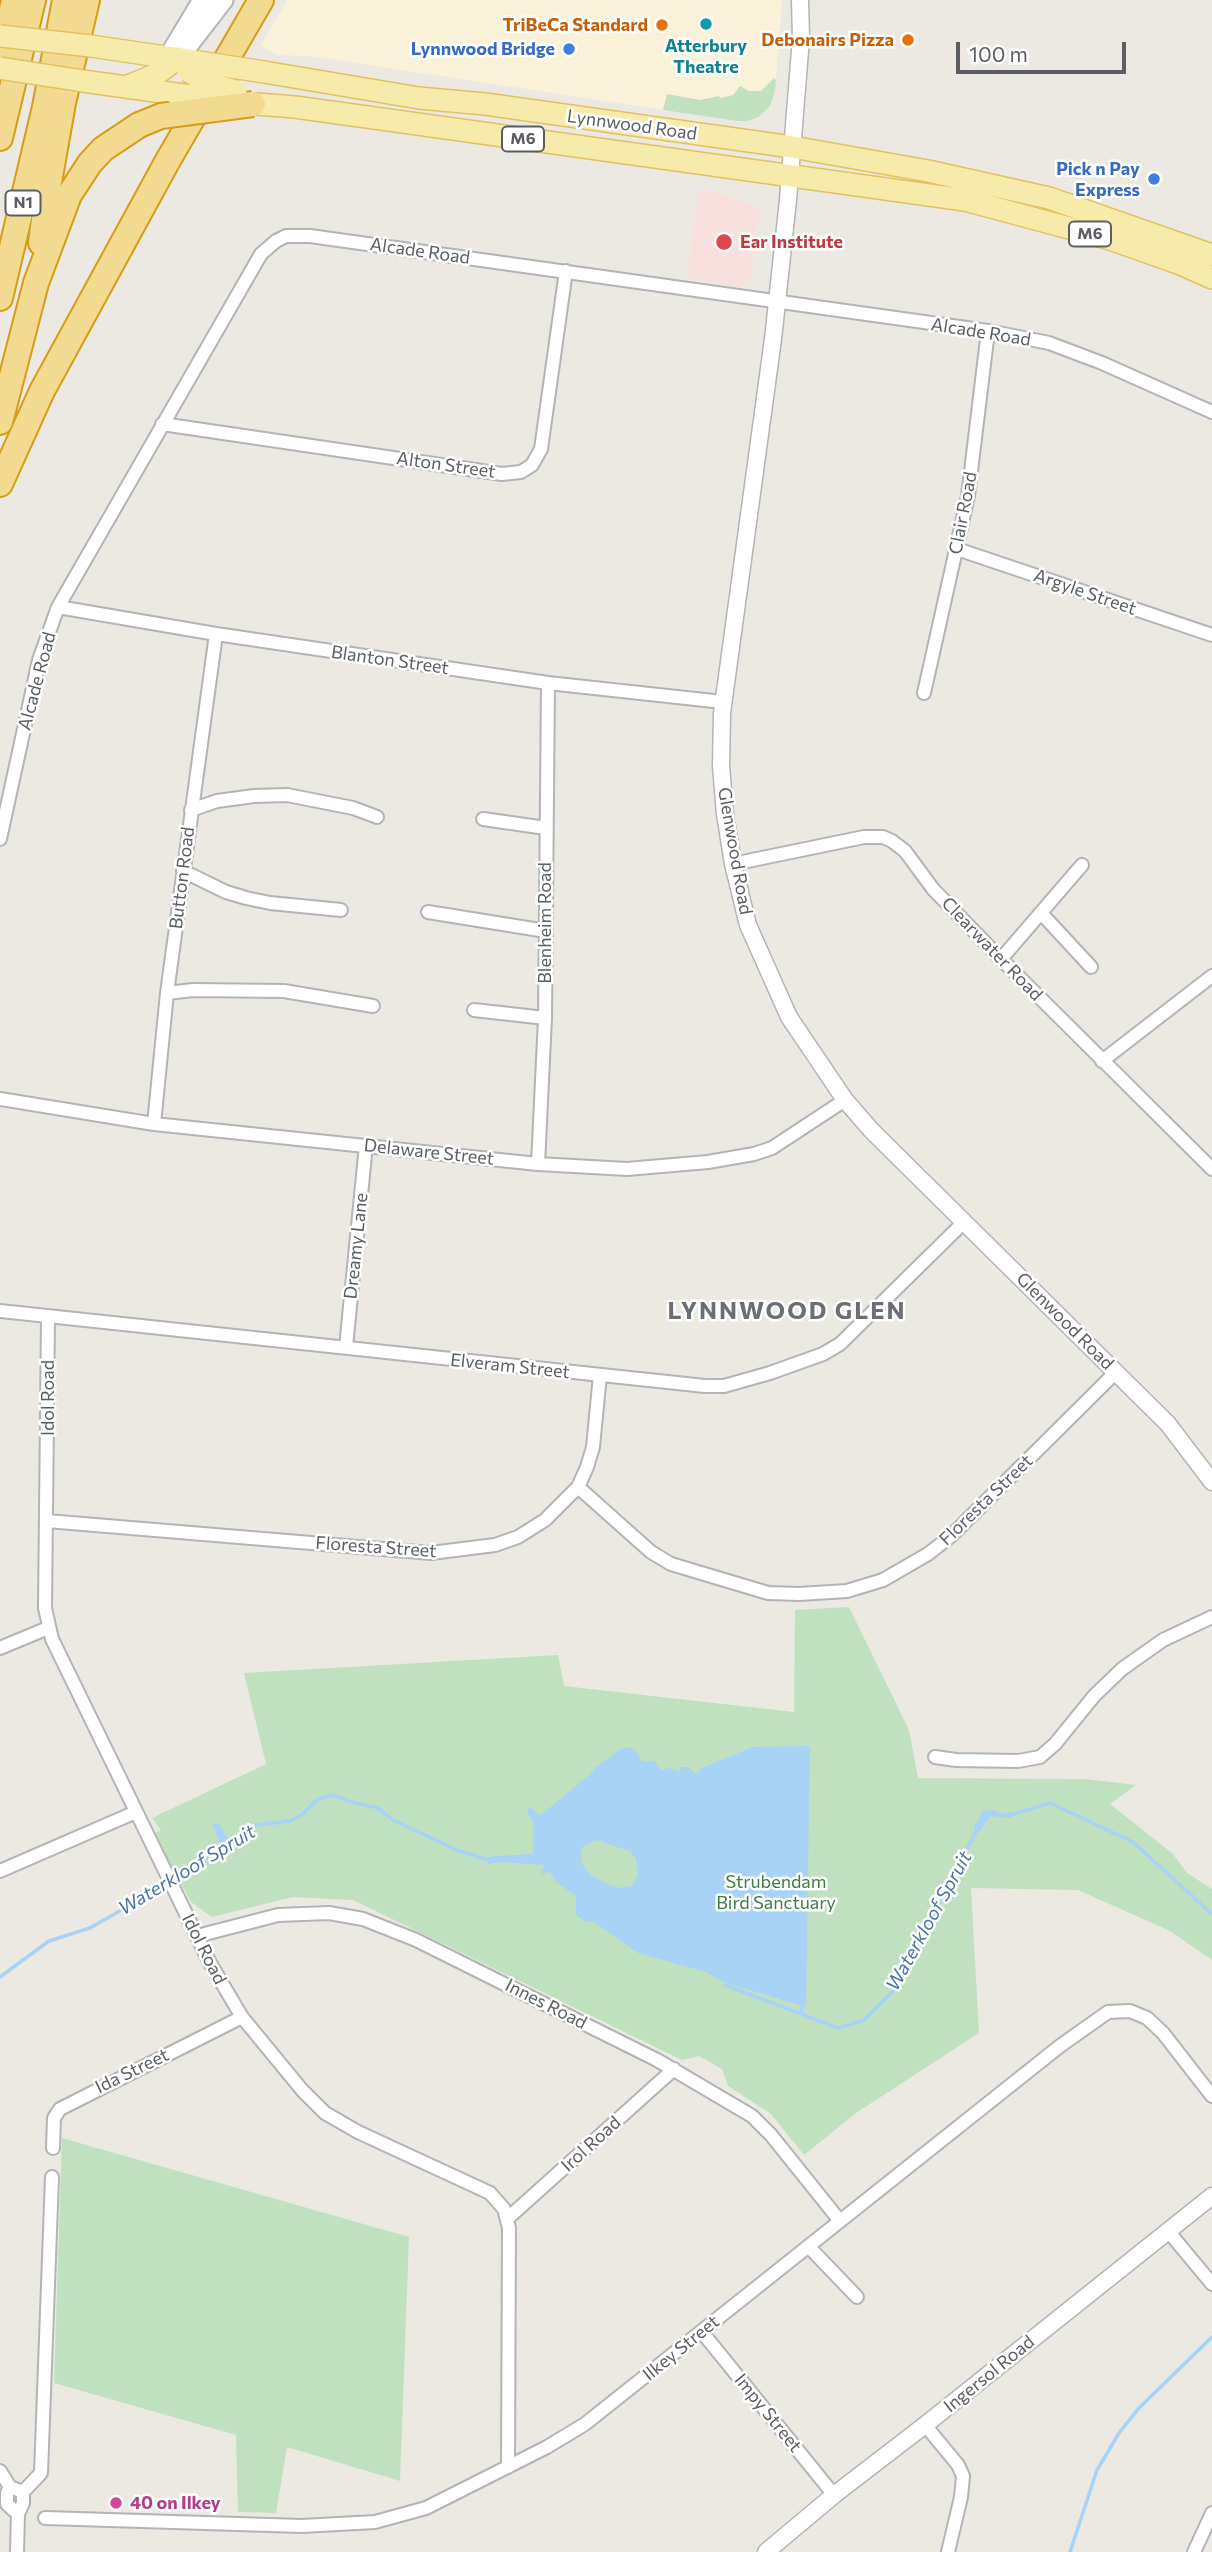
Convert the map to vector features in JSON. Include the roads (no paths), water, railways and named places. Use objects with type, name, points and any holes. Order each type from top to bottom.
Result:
[{"type":"highway","points":[[0,66],[14,0]]},
{"type":"highway","points":[[0,138],[33,0]]},
{"type":"highway","name":"N1","points":[[0,298],[45,107],[65,0]]},
{"type":"highway","points":[[36,283],[48,188],[63,103],[88,0]]},
{"type":"highway","points":[[0,484],[42,391],[167,162],[261,0]]},
{"type":"highway","points":[[0,422],[36,283],[69,195],[78,179],[103,149],[139,125],[161,116],[257,102]]},
{"type":"highway","points":[[0,371],[34,224],[45,107]]},
{"type":"main road","points":[[182,62],[202,0]]},
{"type":"main road","points":[[126,87],[182,62],[223,0]]},
{"type":"main road","name":"Lynnwood Road","points":[[0,36],[264,72],[419,98],[485,104],[792,147],[967,179],[1049,198],[1212,255]]},
{"type":"main road","points":[[182,62],[208,83],[257,102]]},
{"type":"main road","name":"Lynnwood Road","points":[[0,66],[176,94],[295,107],[965,200],[1110,239],[1212,278]]},
{"type":"main road","points":[[419,98],[554,131],[772,167],[789,177]]},
{"type":"street","points":[[800,0],[801,38]]},
{"type":"street","points":[[801,38],[812,0]]},
{"type":"street","name":"Glenwood Road","points":[[801,38],[777,301],[723,702],[721,766],[725,814],[733,864],[748,925],[776,990],[796,1027],[845,1100],[872,1131],[1183,1441],[1212,1482]]},
{"type":"street","name":"Alcade Road","points":[[0,839],[39,660],[58,607],[261,254],[286,236],[310,236],[988,331],[1060,347],[1212,412]]},
{"type":"street","name":"Alton Street","points":[[162,424],[502,474],[521,472],[532,466],[541,449],[566,271]]},
{"type":"street","name":"Clair Road","points":[[925,693],[957,549],[974,454],[988,331]]},
{"type":"street","name":"Argyle Street","points":[[957,549],[1212,635]]},
{"type":"street","name":"Blanton Street","points":[[58,607],[216,634],[548,683],[723,702]]},
{"type":"street","name":"Button Road","points":[[154,1124],[167,993],[216,634]]},
{"type":"street","name":"Blenheim Road","points":[[538,1164],[545,1018],[548,683]]},
{"type":"street","points":[[191,810],[217,801],[242,797],[286,795],[353,808],[377,817]]},
{"type":"street","points":[[483,819],[546,828]]},
{"type":"street","name":"Clearwater Road","points":[[733,864],[864,837],[883,837],[905,851],[933,889],[1212,1169]]},
{"type":"street","points":[[1001,959],[1082,865]]},
{"type":"street","points":[[183,871],[226,892],[246,898],[341,910]]},
{"type":"street","points":[[428,912],[546,931]]},
{"type":"street","points":[[1042,914],[1091,967]]},
{"type":"street","points":[[1102,1060],[1212,976]]},
{"type":"street","points":[[167,993],[193,990],[285,991],[373,1006]]},
{"type":"street","points":[[474,1010],[545,1018]]},
{"type":"street","name":"Delaware Street","points":[[0,1099],[154,1124],[538,1164],[627,1168],[708,1162],[754,1154],[772,1148],[845,1100]]},
{"type":"street","name":"Dreamy Lane","points":[[346,1347],[366,1144]]},
{"type":"street","name":"Elveram Street","points":[[0,1311],[724,1386],[749,1381],[824,1354],[856,1331],[964,1222]]},
{"type":"street","name":"Idol Road","points":[[48,1317],[48,1628],[220,1982],[243,2017],[302,2090],[325,2113],[366,2136],[490,2193],[502,2205],[508,2219]]},
{"type":"street","name":"Floresta Street","points":[[47,1521],[431,1553],[485,1547],[518,1537],[545,1520],[578,1488],[655,1555],[680,1567],[768,1593],[812,1594],[862,1588],[902,1570],[951,1536],[1116,1372]]},
{"type":"street","points":[[578,1488],[593,1447],[600,1375]]},
{"type":"street","points":[[935,1757],[1017,1761],[1040,1757],[1055,1744],[1094,1696],[1122,1669],[1163,1640],[1212,1617]]},
{"type":"street","points":[[0,1648],[48,1628]]},
{"type":"street","points":[[0,1871],[136,1812]]},
{"type":"street","name":"Innes Road","points":[[197,1936],[264,1918],[296,1913],[335,1913],[363,1919],[439,1951],[674,2069],[758,2121],[840,2221]]},
{"type":"street","name":"Ilkey Street","points":[[45,2518],[302,2526],[364,2523],[426,2508],[508,2468],[585,2424],[1078,2032],[1108,2012],[1130,2011],[1152,2021],[1212,2096]]},
{"type":"street","name":"Ida Street","points":[[53,2148],[54,2118],[60,2109],[95,2089],[243,2017]]},
{"type":"street","name":"Irol Road","points":[[508,2219],[674,2069]]},
{"type":"street","points":[[17,2552],[18,2514],[23,2503],[23,2492],[41,2473],[52,2177]]},
{"type":"street","name":"Ingersol Road","points":[[766,2552],[834,2495],[1212,2196]]},
{"type":"street","points":[[508,2219],[508,2468]]},
{"type":"street","points":[[1168,2231],[1212,2284]]},
{"type":"street","points":[[809,2247],[857,2297]]},
{"type":"street","name":"Impy Street","points":[[702,2332],[834,2495]]},
{"type":"street","points":[[925,2425],[958,2465],[963,2476],[963,2490],[948,2552]]},
{"type":"street","points":[[0,2471],[10,2487],[23,2492]]},
{"type":"street","points":[[10,2487],[7,2504],[18,2514]]},
{"type":"street","points":[[1195,2552],[1212,2513]]},
{"type":"water","points":[[810,1746],[806,2007],[726,1983],[706,1972],[638,1953],[594,1922],[586,1922],[576,1915],[576,1896],[555,1881],[550,1872],[541,1874],[544,1865],[503,1862],[488,1864],[489,1857],[533,1854],[533,1823],[527,1811],[529,1807],[541,1815],[622,1748],[630,1747],[640,1755],[639,1758],[643,1762],[655,1761],[660,1770],[670,1768],[679,1772],[681,1767],[688,1767],[698,1775],[701,1768],[753,1747]],"holes":[[[597,1840],[629,1851],[636,1858],[638,1875],[632,1886],[619,1888],[591,1875],[583,1866],[580,1851],[584,1845]]]},
{"type":"water","points":[[994,1810],[1002,1814],[1009,1812],[1014,1816],[989,1816],[981,1831],[973,1829],[983,1811]]},
{"type":"water","points":[[213,1824],[219,1824],[229,1840],[226,1846],[208,1858],[207,1854],[220,1844]]},
{"type":"waterway","name":"Waterkloof Spruit","points":[[226,1843],[256,1825],[290,1821],[303,1814],[318,1799],[332,1795],[378,1808],[393,1820],[459,1851],[490,1860]]},
{"type":"waterway","name":"Waterkloof Spruit","points":[[1011,1815],[1050,1803],[1133,1842],[1212,1914]]},
{"type":"waterway","name":"Waterkloof Spruit","points":[[725,1985],[838,2028],[864,2020],[897,1987],[979,1826]]},
{"type":"waterway","name":"Waterkloof Spruit","points":[[0,1977],[49,1941],[90,1928],[181,1876],[209,1856]]},
{"type":"waterway","name":"Waterkloof Spruit","points":[[801,2014],[802,2002]]},
{"type":"waterway","points":[[1070,2552],[1097,2470],[1119,2433],[1139,2408],[1212,2337]]},
{"type":"place","name":"Atterbury Theatre","points":[[706,24]]},
{"type":"place","name":"TriBeCa Standard","points":[[662,25]]},
{"type":"place","name":"Debonairs Pizza","points":[[908,40]]},
{"type":"place","name":"Lynnwood Bridge","points":[[569,49]]},
{"type":"place","name":"Pick n Pay Express","points":[[1154,179]]},
{"type":"place","name":"Ear Institute","points":[[724,242]]},
{"type":"place","name":"40 on Ilkey","points":[[116,2503]]},
{"type":"district","name":"LYNNWOOD GLEN","points":[[787,1311]]},
{"type":"park label","name":"Strubendam Bird Sanctuary","points":[[776,1892]]}]
